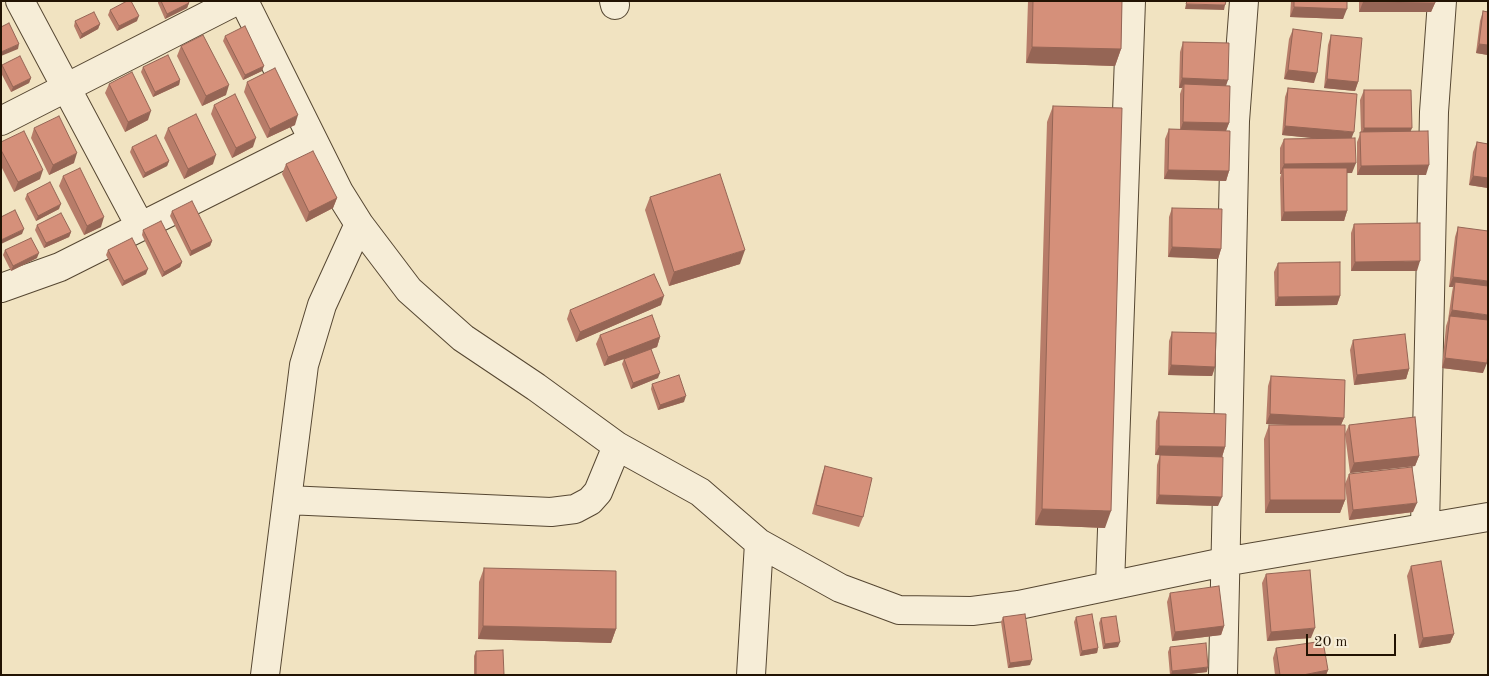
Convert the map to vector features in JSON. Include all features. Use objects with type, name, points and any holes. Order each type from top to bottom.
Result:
[{"type":"street","points":[[20,1],[140,226]]},
{"type":"street","points":[[1,121],[236,1]]},
{"type":"street","points":[[244,1],[339,192],[359,224],[409,290],[463,338],[536,387],[616,446],[700,492],[759,543],[840,588],[899,610],[972,611],[1019,605],[1224,562],[1488,517]]},
{"type":"street","points":[[1110,585],[1131,1]]},
{"type":"street","points":[[1223,675],[1235,121],[1244,1]]},
{"type":"street","points":[[1425,527],[1434,112],[1442,1]]},
{"type":"street","points":[[1,288],[60,267],[313,140]]},
{"type":"street","points":[[270,674],[287,500],[304,365],[322,305],[359,224]]},
{"type":"street","points":[[287,500],[551,512],[575,510],[590,501],[598,492],[616,446]]},
{"type":"street","points":[[751,675],[759,543]]},
{"type":"building","points":[[127,1],[131,1],[139,16],[119,26],[110,10]]},
{"type":"building","points":[[161,1],[188,1],[189,3],[167,14]]},
{"type":"building","points":[[1033,1],[1122,1],[1121,49],[1032,47]]},
{"type":"building","points":[[1187,1],[1226,1],[1225,5],[1186,4]]},
{"type":"building","points":[[1294,1],[1347,1],[1347,9],[1294,7]]},
{"type":"building","points":[[1435,1],[1435,3],[1363,2]]},
{"type":"building","points":[[1483,11],[1488,12],[1488,45],[1479,44]]},
{"type":"building","points":[[94,12],[100,24],[82,34],[75,21]]},
{"type":"building","points":[[9,23],[19,44],[1,52],[1,27]]},
{"type":"building","points":[[245,26],[264,66],[245,75],[225,36]]},
{"type":"building","points":[[1293,29],[1322,33],[1317,73],[1288,70]]},
{"type":"building","points":[[203,35],[229,85],[206,96],[181,46]]},
{"type":"building","points":[[1331,35],[1362,38],[1358,82],[1327,79]]},
{"type":"building","points":[[1183,42],[1229,43],[1228,80],[1182,78]]},
{"type":"building","points":[[168,55],[180,80],[155,92],[143,67]]},
{"type":"building","points":[[20,56],[31,78],[13,87],[2,65]]},
{"type":"building","points":[[275,68],[298,115],[270,129],[247,82]]},
{"type":"building","points":[[132,72],[151,111],[128,122],[109,84]]},
{"type":"building","points":[[1184,84],[1230,86],[1229,123],[1183,122]]},
{"type":"building","points":[[1288,88],[1357,94],[1354,132],[1285,126]]},
{"type":"building","points":[[1364,90],[1411,90],[1412,128],[1364,128]]},
{"type":"building","points":[[235,94],[256,138],[236,148],[214,105]]},
{"type":"building","points":[[1053,106],[1122,108],[1111,511],[1042,509]]},
{"type":"building","points":[[196,114],[216,155],[188,169],[168,128]]},
{"type":"building","points":[[59,116],[77,153],[53,165],[34,128]]},
{"type":"building","points":[[1169,129],[1230,131],[1229,171],[1168,170]]},
{"type":"building","points":[[24,131],[43,170],[18,182],[1,150],[1,142]]},
{"type":"building","points":[[1428,131],[1429,165],[1361,166],[1360,132]]},
{"type":"building","points":[[156,135],[169,161],[145,173],[132,147]]},
{"type":"building","points":[[1355,138],[1356,163],[1284,164],[1284,139]]},
{"type":"building","points":[[1477,142],[1488,144],[1488,178],[1473,176]]},
{"type":"building","points":[[313,151],[337,198],[309,212],[286,164]]},
{"type":"building","points":[[80,168],[104,217],[87,226],[63,176]]},
{"type":"building","points":[[1283,168],[1347,168],[1347,211],[1284,212]]},
{"type":"building","points":[[720,174],[745,250],[674,272],[650,197]]},
{"type":"building","points":[[50,182],[61,204],[38,216],[27,194]]},
{"type":"building","points":[[192,201],[212,241],[191,251],[172,211]]},
{"type":"building","points":[[1172,208],[1222,209],[1221,249],[1172,247]]},
{"type":"building","points":[[15,210],[24,229],[1,240],[1,217]]},
{"type":"building","points":[[61,213],[71,232],[46,243],[37,225]]},
{"type":"building","points":[[161,221],[182,262],[164,272],[143,230]]},
{"type":"building","points":[[1420,223],[1420,261],[1355,262],[1354,224]]},
{"type":"building","points":[[1458,227],[1488,231],[1488,281],[1453,277]]},
{"type":"building","points":[[31,238],[39,253],[13,266],[5,250]]},
{"type":"building","points":[[132,238],[148,269],[124,281],[108,250]]},
{"type":"building","points":[[1340,262],[1340,296],[1278,297],[1278,263]]},
{"type":"building","points":[[654,274],[664,296],[580,332],[570,310]]},
{"type":"building","points":[[1455,282],[1488,286],[1488,315],[1452,310]]},
{"type":"building","points":[[652,315],[660,337],[608,357],[600,335]]},
{"type":"building","points":[[1450,316],[1488,320],[1487,363],[1445,358]]},
{"type":"building","points":[[1172,332],[1216,333],[1215,367],[1171,365]]},
{"type":"building","points":[[1405,334],[1409,369],[1357,375],[1353,340]]},
{"type":"building","points":[[651,349],[660,373],[633,383],[624,359]]},
{"type":"building","points":[[679,375],[686,396],[660,405],[652,384]]},
{"type":"building","points":[[1271,376],[1345,380],[1344,418],[1270,414]]},
{"type":"building","points":[[1159,412],[1226,414],[1225,447],[1159,446]]},
{"type":"building","points":[[1415,417],[1419,456],[1354,463],[1349,425]]},
{"type":"building","points":[[1269,425],[1345,425],[1345,500],[1270,500]]},
{"type":"building","points":[[1160,455],[1223,457],[1222,497],[1159,495]]},
{"type":"building","points":[[825,466],[872,478],[863,517],[816,505]]},
{"type":"building","points":[[1412,467],[1417,503],[1353,510],[1349,474]]},
{"type":"building","points":[[1441,561],[1454,634],[1423,638],[1411,566]]},
{"type":"building","points":[[484,568],[616,571],[616,629],[483,626]]},
{"type":"building","points":[[1310,570],[1315,628],[1271,632],[1266,574]]},
{"type":"building","points":[[1219,586],[1224,626],[1175,632],[1170,593]]},
{"type":"building","points":[[1025,614],[1032,660],[1010,663],[1003,617]]},
{"type":"building","points":[[1092,614],[1098,648],[1082,651],[1076,617]]},
{"type":"building","points":[[1116,616],[1120,642],[1105,644],[1101,618]]},
{"type":"building","points":[[1323,641],[1328,670],[1303,675],[1280,675],[1276,648]]},
{"type":"building","points":[[1206,643],[1208,667],[1172,671],[1170,647]]},
{"type":"building","points":[[503,650],[504,675],[476,675],[476,651]]}]
